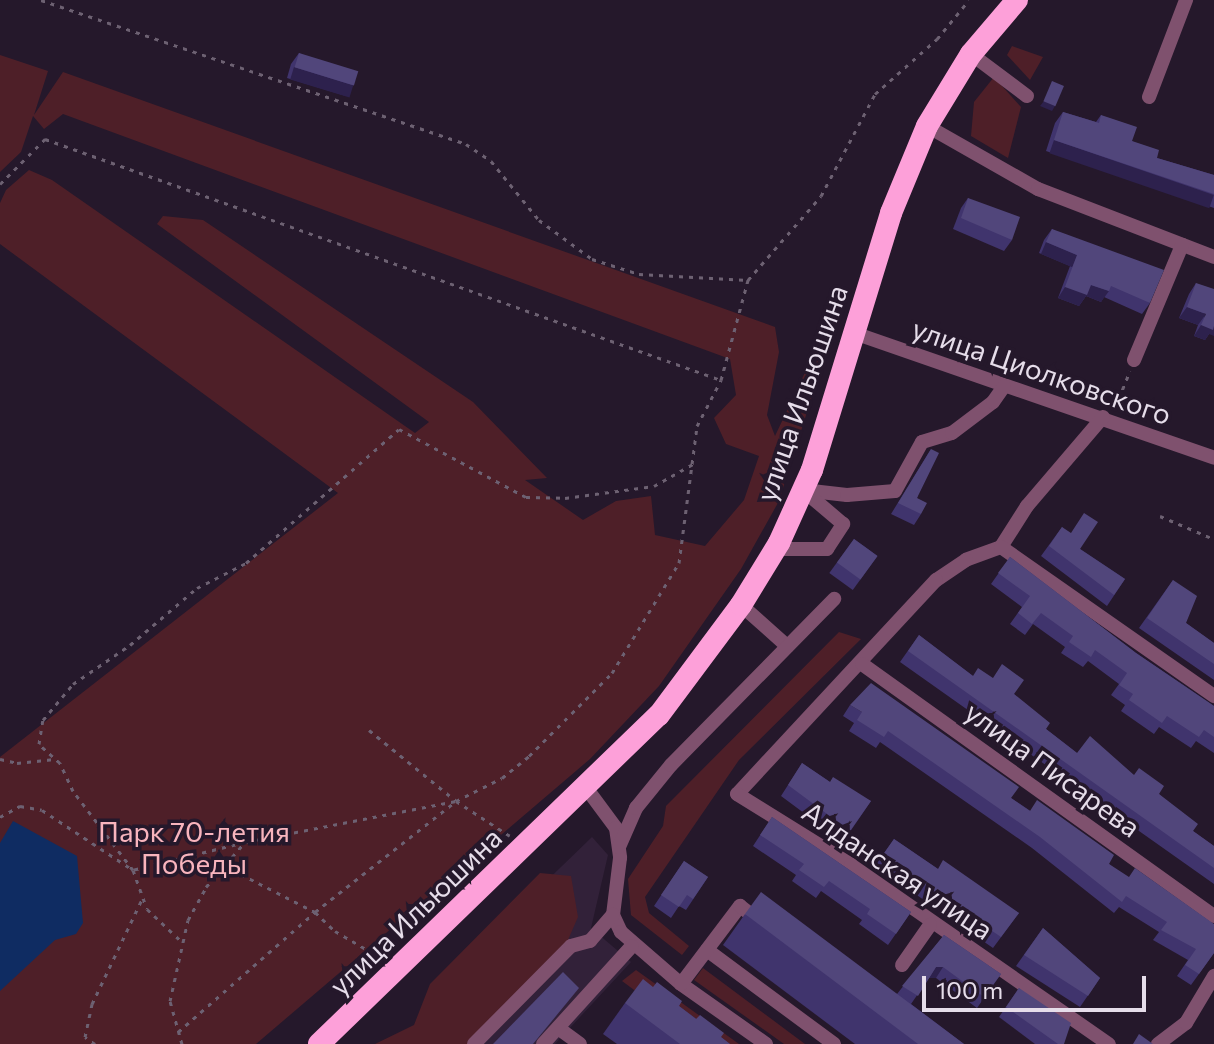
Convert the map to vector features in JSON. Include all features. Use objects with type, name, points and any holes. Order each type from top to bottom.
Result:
[{"type":"highway","name":"улица Ильюшина","points":[[319,1044],[587,789],[659,715],[741,605],[775,549],[803,490],[891,213],[927,126],[971,54],[1017,0]]},
{"type":"street","points":[[1149,97],[1186,0]]},
{"type":"street","points":[[971,54],[1027,96]]},
{"type":"street","points":[[927,126],[1038,189],[1214,257]]},
{"type":"street","points":[[1134,360],[1182,245]]},
{"type":"street","name":"улица Циолковского","points":[[854,333],[1214,458]]},
{"type":"street","points":[[803,490],[847,495],[895,491],[922,442],[952,433],[993,402],[1004,386]]},
{"type":"street","points":[[862,664],[936,580],[966,560],[1001,547],[1027,506],[1106,418]]},
{"type":"street","points":[[775,549],[827,549],[843,524],[803,490]]},
{"type":"street","points":[[1001,547],[1214,696]]},
{"type":"street","points":[[619,847],[636,808],[671,765],[834,599]]},
{"type":"street","points":[[741,605],[787,646]]},
{"type":"street","name":"Алданская улица","points":[[862,664],[737,794],[851,865],[930,925],[1100,1041]]},
{"type":"street","name":"улица Писарева","points":[[862,664],[1214,916]]},
{"type":"street","points":[[474,1044],[571,946],[590,941],[613,915],[619,847],[616,828],[587,789]]},
{"type":"street","points":[[681,984],[740,906],[776,934]]},
{"type":"street","points":[[613,915],[632,946],[766,1044]]},
{"type":"street","points":[[902,965],[930,925]]},
{"type":"street","points":[[543,1044],[632,946]]},
{"type":"street","points":[[707,950],[834,1044]]},
{"type":"street","points":[[1158,1044],[1186,1023],[1214,976]]},
{"type":"street","points":[[558,1028],[580,1044]]},
{"type":"path","points":[[41,0],[466,144],[491,161],[539,220],[592,259],[639,274],[748,280]]},
{"type":"path","points":[[178,1032],[315,912],[456,801],[502,778],[529,756],[612,673],[679,563],[697,426],[721,380],[748,280],[821,196],[875,94],[937,39],[969,0]]},
{"type":"path","points":[[0,184],[45,139],[721,380]]},
{"type":"path","points":[[1106,418],[1134,360]]},
{"type":"path","points":[[182,942],[147,909],[133,870],[55,759],[39,744],[43,720],[73,684],[130,645],[197,588],[246,563],[399,429],[526,497],[565,498],[654,486],[693,464]]},
{"type":"path","points":[[1160,516],[1214,539]]},
{"type":"path","points":[[369,730],[456,801],[526,848]]},
{"type":"path","points":[[0,759],[17,763],[55,759]]},
{"type":"path","points":[[0,817],[20,806],[42,810],[133,870],[245,842],[456,801]]},
{"type":"path","points":[[182,1044],[170,1001],[188,920],[223,865],[245,842]]},
{"type":"path","points":[[223,865],[315,912],[335,931],[399,968]]},
{"type":"path","points":[[95,1044],[85,1037],[92,1004],[143,897]]},
{"type":"shaded area","points":[[592,837],[608,855],[591,928],[631,962],[555,1044],[441,1044],[441,983]]},
{"type":"green space","points":[[1012,46],[1043,57],[1030,80],[1007,55]]},
{"type":"green space","name":"Парк 70-летия Победы","points":[[0,55],[48,71],[34,115],[63,72],[775,327],[779,352],[767,415],[775,436],[808,366],[824,358],[779,501],[741,569],[659,686],[590,759],[256,1044],[0,1044],[0,757],[338,493],[0,244],[0,203],[6,190],[29,170],[52,180],[415,433],[429,422],[157,224],[163,216],[203,220],[473,402],[547,478],[525,480],[583,520],[616,501],[651,496],[655,535],[705,546],[744,500],[759,456],[726,444],[714,418],[736,395],[730,359],[63,114],[44,129],[33,116],[21,152],[0,172]]},
{"type":"green space","points":[[994,77],[1021,107],[1008,158],[971,136],[974,102]]},
{"type":"green space","points":[[839,632],[861,639],[739,760],[645,897],[649,913],[689,946],[682,955],[631,915],[628,879],[663,826],[666,806]]},
{"type":"green space","points":[[540,873],[571,876],[578,917],[564,949],[470,1044],[375,1044],[414,1025],[430,984]]},
{"type":"green space","points":[[703,968],[805,1044],[784,1044],[694,980]]},
{"type":"green space","points":[[636,970],[739,1044],[707,1044],[622,981]]},
{"type":"water","points":[[13,821],[77,856],[83,923],[76,934],[55,940],[0,991],[0,843]]},
{"type":"building","points":[[299,53],[358,71],[354,85],[295,67]]},
{"type":"building","points":[[1052,81],[1064,86],[1055,106],[1043,101]]},
{"type":"building","points":[[1063,112],[1099,123],[1101,115],[1137,127],[1132,141],[1159,150],[1157,158],[1214,175],[1214,194],[1054,140]]},
{"type":"building","points":[[968,198],[1020,217],[1012,240],[961,218]]},
{"type":"building","points":[[1052,229],[1164,270],[1150,303],[1111,286],[1109,291],[1091,285],[1087,295],[1065,287],[1077,255],[1046,242]]},
{"type":"building","points":[[1196,283],[1214,289],[1213,330],[1201,325],[1206,314],[1187,307]]},
{"type":"building","points":[[931,449],[939,453],[917,498],[927,503],[921,514],[898,503]]},
{"type":"building","points":[[1084,513],[1098,522],[1080,549],[1125,579],[1114,595],[1049,546],[1062,527],[1071,533]]},
{"type":"building","points":[[854,539],[877,556],[860,580],[837,562]]},
{"type":"building","points":[[1010,557],[1136,653],[1214,706],[1214,737],[1204,730],[1199,737],[1167,716],[1162,723],[1129,700],[1133,694],[1119,685],[1127,673],[1095,650],[1091,657],[1069,642],[1073,636],[1041,613],[1032,624],[1018,613],[1030,596],[998,573]]},
{"type":"building","points":[[1173,580],[1197,596],[1186,623],[1214,643],[1214,664],[1147,618]]},
{"type":"building","points":[[919,635],[973,676],[978,668],[993,678],[1002,664],[1024,680],[1014,694],[1050,723],[1046,729],[1077,753],[1090,736],[1134,775],[1139,768],[1164,786],[1159,794],[1198,824],[1193,831],[1214,846],[1214,868],[908,651]]},
{"type":"building","points":[[871,683],[1019,787],[1011,798],[1030,811],[1037,800],[1114,855],[1109,864],[1129,877],[1135,868],[1214,924],[1214,953],[1199,974],[1185,965],[1196,949],[1161,930],[1167,922],[1126,896],[1122,902],[1040,837],[888,731],[884,737],[857,720],[862,712],[850,705]]},
{"type":"building","points":[[802,763],[830,782],[833,777],[871,801],[850,831],[788,785]]},
{"type":"building","points":[[772,817],[911,912],[896,934],[867,914],[870,909],[829,881],[824,887],[799,870],[804,864],[760,835]]},
{"type":"building","points":[[894,839],[938,869],[943,860],[1019,913],[1001,937],[882,856]]},
{"type":"building","points":[[684,861],[708,877],[693,899],[687,895],[679,907],[661,895]]},
{"type":"building","points":[[761,892],[964,1044],[918,1044],[745,914]]},
{"type":"building","points":[[1043,928],[1100,978],[1088,996],[1024,955]]},
{"type":"building","points":[[944,935],[1001,974],[984,997],[943,967],[936,967],[918,996],[902,986]]},
{"type":"building","points":[[563,972],[579,988],[533,1044],[493,1044]]},
{"type":"building","points":[[643,979],[653,987],[657,982],[682,1001],[679,1006],[696,1019],[700,1015],[724,1033],[721,1037],[730,1044],[680,1044],[625,1003]]},
{"type":"building","points":[[1019,988],[1071,1023],[1064,1044],[1058,1044],[1006,1007]]},
{"type":"building","points":[[1139,1034],[1153,1044],[1133,1044]]}]
